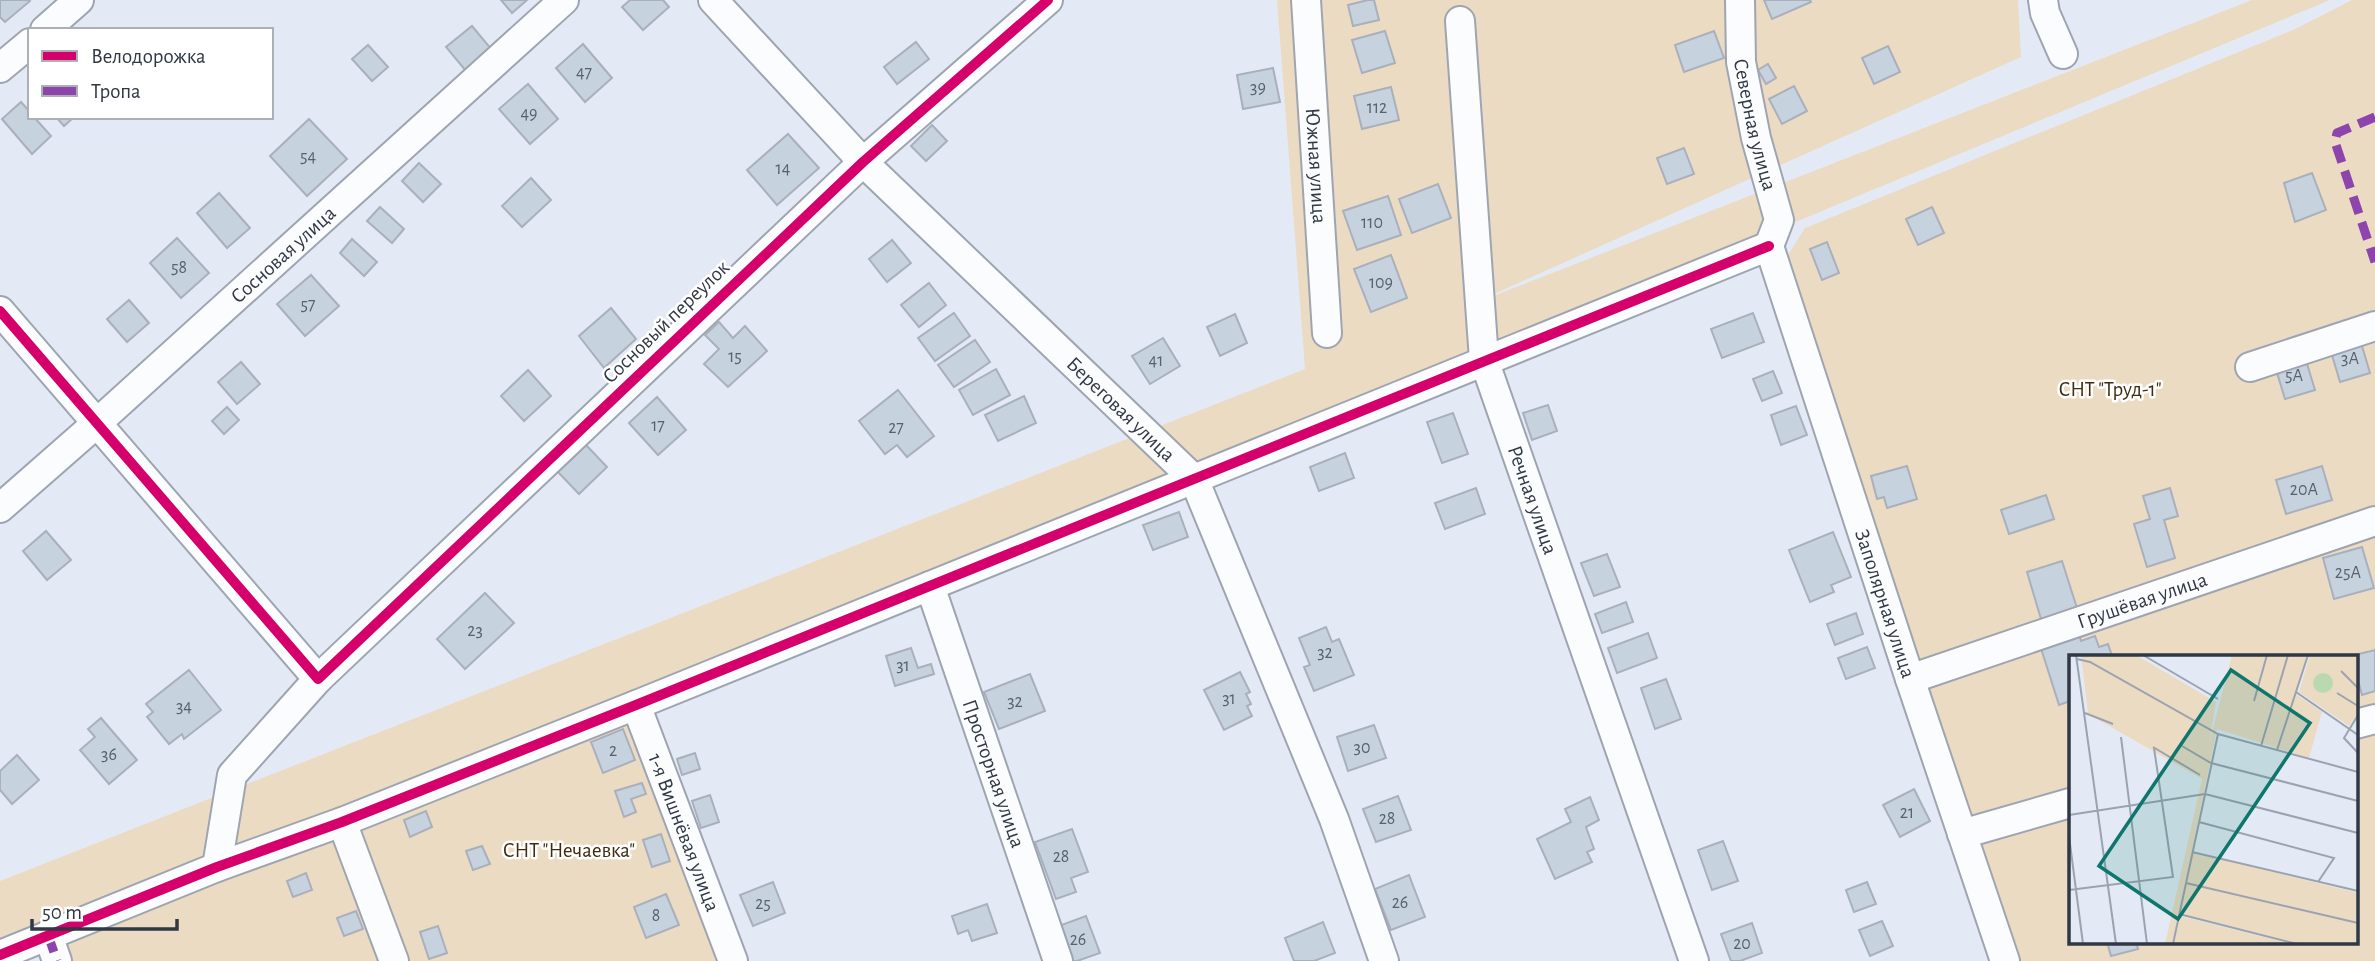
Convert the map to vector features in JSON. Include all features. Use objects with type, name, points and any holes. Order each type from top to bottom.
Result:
[{"type":"street","points":[[47,28],[79,0]]},
{"type":"street","name":"Сосновая улица","points":[[0,508],[564,0]]},
{"type":"street","name":"Береговая улица","points":[[713,0],[863,162],[1194,479],[1335,818],[1384,961]]},
{"type":"street","name":"Сосновый переулок","points":[[217,867],[232,775],[318,679],[863,162],[1048,0]]},
{"type":"street","name":"Южная улица","points":[[1306,0],[1327,333]]},
{"type":"street","name":"Северная улица","points":[[1740,0],[1741,62],[1756,138],[1779,220],[1769,246]]},
{"type":"street","points":[[2043,0],[2045,13],[2063,54]]},
{"type":"street","name":"Речная улица","points":[[1460,21],[1484,360],[1694,961]]},
{"type":"street","points":[[0,68],[28,45]]},
{"type":"street","points":[[0,955],[217,867],[342,822],[636,705],[1769,246]]},
{"type":"street","name":"Заполярная улица","points":[[1769,246],[1910,679],[2006,961]]},
{"type":"street","points":[[0,311],[318,679]]},
{"type":"street","points":[[2250,367],[2375,326]]},
{"type":"street","name":"Грушёвая улица","points":[[1910,679],[2375,521]]},
{"type":"street","name":"Просторная улица","points":[[930,586],[1058,961]]},
{"type":"street","name":"1-я Вишнёвая улица","points":[[636,705],[733,961]]},
{"type":"street","points":[[2358,723],[2375,719]]},
{"type":"street","points":[[1962,834],[2069,803]]},
{"type":"street","points":[[342,822],[394,961]]},
{"type":"street","points":[[48,935],[57,961]]},
{"type":"green space","points":[[1277,0],[2018,0],[2021,57],[1465,307],[2252,0],[2330,0],[763,651],[0,952],[0,881],[1305,369]]},
{"type":"green space","name":"СНТ \"Труд-1\"","points":[[2352,0],[2375,0],[2375,961],[2017,961],[1788,255],[1805,228],[2293,30]]},
{"type":"green space","name":"СНТ \"Нечаевка\"","points":[[636,705],[731,961],[57,961],[48,935]]},
{"type":"building","points":[[0,0],[30,1],[5,22],[0,17]]},
{"type":"building","points":[[501,0],[527,0],[512,13]]},
{"type":"building","points":[[630,0],[663,0],[669,7],[643,30],[622,7]]},
{"type":"building","points":[[1374,0],[1379,20],[1353,26],[1348,5]]},
{"type":"building","points":[[1764,0],[1810,0],[1811,2],[1772,19]]},
{"type":"building","points":[[472,26],[492,50],[466,71],[446,47]]},
{"type":"building","points":[[1385,31],[1395,63],[1362,73],[1352,40]]},
{"type":"building","points":[[1714,31],[1724,58],[1684,72],[1675,45]]},
{"type":"building","points":[[916,42],[929,59],[897,84],[884,67]]},
{"type":"building","points":[[583,44],[612,78],[585,102],[556,68]]},
{"type":"building","points":[[368,45],[388,67],[372,81],[352,59]]},
{"type":"building","points":[[1888,46],[1900,72],[1874,84],[1862,58]]},
{"type":"building","points":[[1768,64],[1776,78],[1766,84],[1758,70]]},
{"type":"building","points":[[1273,68],[1280,102],[1243,109],[1237,75]]},
{"type":"building","points":[[528,84],[558,119],[530,144],[499,109]]},
{"type":"building","points":[[1794,86],[1807,111],[1782,124],[1769,99]]},
{"type":"building","points":[[1391,87],[1399,120],[1362,129],[1354,96]]},
{"type":"building","points":[[21,102],[28,110],[28,119],[36,119],[51,136],[32,154],[2,119]]},
{"type":"building","points":[[58,119],[72,119],[64,126]]},
{"type":"building","points":[[309,119],[347,159],[307,196],[270,156]]},
{"type":"building","points":[[932,125],[947,141],[926,161],[911,146]]},
{"type":"building","points":[[788,134],[819,168],[777,205],[747,170]]},
{"type":"building","points":[[1684,148],[1694,174],[1667,184],[1657,158]]},
{"type":"building","points":[[419,163],[441,184],[423,202],[402,181]]},
{"type":"building","points":[[2312,173],[2326,210],[2295,222],[2284,183]]},
{"type":"building","points":[[531,178],[551,200],[522,227],[502,206]]},
{"type":"building","points":[[1438,184],[1451,218],[1412,233],[1399,199]]},
{"type":"building","points":[[219,193],[250,228],[227,248],[197,213]]},
{"type":"building","points":[[1388,196],[1401,235],[1357,250],[1343,211]]},
{"type":"building","points":[[380,207],[404,229],[392,243],[367,221]]},
{"type":"building","points":[[1932,207],[1944,233],[1918,245],[1906,219]]},
{"type":"building","points":[[177,238],[209,273],[181,298],[150,263]]},
{"type":"building","points":[[352,239],[377,262],[364,276],[340,253]]},
{"type":"building","points":[[892,240],[911,263],[887,282],[869,259]]},
{"type":"building","points":[[1827,242],[1839,273],[1822,280],[1810,249]]},
{"type":"building","points":[[1391,255],[1407,298],[1371,312],[1354,269]]},
{"type":"building","points":[[311,275],[339,306],[305,336],[277,304]]},
{"type":"building","points":[[929,283],[946,305],[919,327],[901,305]]},
{"type":"building","points":[[129,300],[149,323],[127,342],[107,319]]},
{"type":"building","points":[[611,308],[636,339],[604,368],[579,336]]},
{"type":"building","points":[[954,313],[970,336],[935,361],[918,338]]},
{"type":"building","points":[[1753,313],[1764,342],[1722,358],[1711,329]]},
{"type":"building","points":[[1235,314],[1247,343],[1220,356],[1207,327]]},
{"type":"building","points":[[719,322],[733,338],[745,326],[767,351],[728,387],[704,364],[719,349],[705,335]]},
{"type":"building","points":[[2359,336],[2370,373],[2340,382],[2329,345]]},
{"type":"building","points":[[1163,338],[1180,366],[1150,384],[1132,356]]},
{"type":"building","points":[[975,340],[990,362],[954,387],[938,365]]},
{"type":"building","points":[[2304,354],[2315,390],[2285,399],[2274,363]]},
{"type":"building","points":[[241,362],[260,384],[237,404],[218,382]]},
{"type":"building","points":[[996,369],[1010,395],[973,415],[959,390]]},
{"type":"building","points":[[528,370],[551,396],[524,421],[501,396]]},
{"type":"building","points":[[1773,371],[1782,393],[1762,401],[1753,379]]},
{"type":"building","points":[[898,390],[934,436],[907,457],[897,445],[885,454],[859,421]]},
{"type":"building","points":[[1024,396],[1036,423],[998,441],[985,415]]},
{"type":"building","points":[[657,397],[686,430],[658,455],[629,423]]},
{"type":"building","points":[[1548,405],[1557,431],[1532,440],[1523,413]]},
{"type":"building","points":[[1796,406],[1807,435],[1781,445],[1771,415]]},
{"type":"building","points":[[227,407],[239,420],[224,434],[212,421]]},
{"type":"building","points":[[1453,413],[1468,454],[1442,463],[1427,422]]},
{"type":"building","points":[[586,445],[607,467],[579,494],[558,472]]},
{"type":"building","points":[[1345,453],[1354,478],[1319,491],[1310,467]]},
{"type":"building","points":[[1907,466],[1917,499],[1887,508],[1884,497],[1877,499],[1871,476]]},
{"type":"building","points":[[2322,466],[2332,500],[2286,514],[2276,480]]},
{"type":"building","points":[[1476,488],[1485,514],[1445,529],[1435,503]]},
{"type":"building","points":[[2170,488],[2178,516],[2164,520],[2175,558],[2147,567],[2134,524],[2150,519],[2143,496]]},
{"type":"building","points":[[2046,495],[2054,519],[2009,534],[2001,510]]},
{"type":"building","points":[[1179,512],[1188,537],[1153,550],[1143,525]]},
{"type":"building","points":[[46,531],[71,560],[47,580],[23,551]]},
{"type":"building","points":[[1833,532],[1851,577],[1831,585],[1834,592],[1810,602],[1789,550]]},
{"type":"building","points":[[2362,547],[2374,588],[2334,599],[2323,558]]},
{"type":"building","points":[[1607,554],[1620,587],[1594,596],[1581,563]]},
{"type":"building","points":[[2062,561],[2077,608],[2041,619],[2027,572]]},
{"type":"building","points":[[485,593],[514,623],[465,669],[437,639]]},
{"type":"building","points":[[1626,602],[1633,622],[1602,633],[1595,614]]},
{"type":"building","points":[[1856,613],[1863,634],[1835,645],[1827,624]]},
{"type":"building","points":[[1326,627],[1332,642],[1339,639],[1354,675],[1314,691],[1304,667],[1310,665],[1299,638]]},
{"type":"building","points":[[2078,630],[2081,641],[2095,636],[2099,647],[2108,644],[2112,655],[2069,655],[2069,701],[2059,705],[2039,642]]},
{"type":"building","points":[[1648,633],[1657,658],[1617,673],[1608,648]]},
{"type":"building","points":[[1867,647],[1875,668],[1846,679],[1838,658]]},
{"type":"building","points":[[911,648],[918,668],[931,664],[934,674],[895,686],[886,656]]},
{"type":"building","points":[[2375,650],[2375,691],[2362,695],[2358,680],[2358,655],[2355,655]]},
{"type":"building","points":[[189,670],[221,710],[184,739],[182,734],[169,744],[147,717],[153,712],[146,704]]},
{"type":"building","points":[[1240,672],[1250,692],[1246,694],[1251,704],[1247,706],[1252,716],[1224,730],[1204,690]]},
{"type":"building","points":[[1030,674],[1045,711],[999,729],[984,692]]},
{"type":"building","points":[[1666,679],[1681,719],[1655,729],[1641,688]]},
{"type":"building","points":[[101,718],[137,760],[109,784],[80,750],[95,737],[88,729]]},
{"type":"building","points":[[1374,725],[1386,758],[1348,771],[1337,737]]},
{"type":"building","points":[[623,729],[635,760],[603,773],[591,742]]},
{"type":"building","points":[[695,753],[700,769],[682,775],[677,759]]},
{"type":"building","points":[[17,755],[39,780],[12,804],[0,790],[0,771]]},
{"type":"building","points":[[642,783],[646,794],[631,799],[636,812],[624,817],[615,791]]},
{"type":"building","points":[[1914,789],[1930,821],[1900,837],[1883,805]]},
{"type":"building","points":[[710,795],[719,822],[701,828],[692,801]]},
{"type":"building","points":[[1398,796],[1411,830],[1376,842],[1363,809]]},
{"type":"building","points":[[1590,797],[1599,820],[1586,827],[1594,849],[1587,852],[1592,862],[1555,879],[1537,839],[1571,822],[1565,809]]},
{"type":"building","points":[[426,811],[432,827],[410,837],[404,820]]},
{"type":"building","points":[[1072,829],[1088,872],[1071,878],[1076,892],[1056,899],[1035,842]]},
{"type":"building","points":[[661,834],[670,861],[652,867],[643,840]]},
{"type":"building","points":[[1723,841],[1738,881],[1712,890],[1698,850]]},
{"type":"building","points":[[482,846],[490,864],[473,870],[466,851]]},
{"type":"building","points":[[306,873],[312,890],[293,897],[287,881]]},
{"type":"building","points":[[1409,875],[1425,917],[1391,930],[1375,889]]},
{"type":"building","points":[[773,882],[785,913],[753,926],[740,895]]},
{"type":"building","points":[[1867,882],[1876,904],[1854,912],[1846,890]]},
{"type":"building","points":[[666,894],[679,925],[646,938],[634,907]]},
{"type":"building","points":[[987,904],[997,933],[972,941],[968,930],[958,934],[952,916]]},
{"type":"building","points":[[356,911],[363,929],[344,936],[337,918]]},
{"type":"building","points":[[1086,916],[1100,953],[1069,961],[1056,927]]},
{"type":"building","points":[[1882,921],[1893,946],[1870,956],[1859,930]]},
{"type":"building","points":[[1323,922],[1335,953],[1314,961],[1294,961],[1285,938]]},
{"type":"building","points":[[1752,923],[1762,953],[1740,961],[1731,961],[1721,934]]},
{"type":"building","points":[[438,926],[447,953],[429,959],[420,932]]},
{"type":"building","points":[[2108,944],[2137,944],[2138,949],[2111,956]]},
{"type":"marked path","points":[[2375,117],[2337,133],[2335,142],[2375,262]]},
{"type":"marked path","points":[[48,935],[57,961]]},
{"type":"cycle path","points":[[0,311],[318,679],[863,162],[1048,0]]},
{"type":"cycle path","points":[[0,955],[217,867],[342,822],[636,705],[1769,246]]}]
